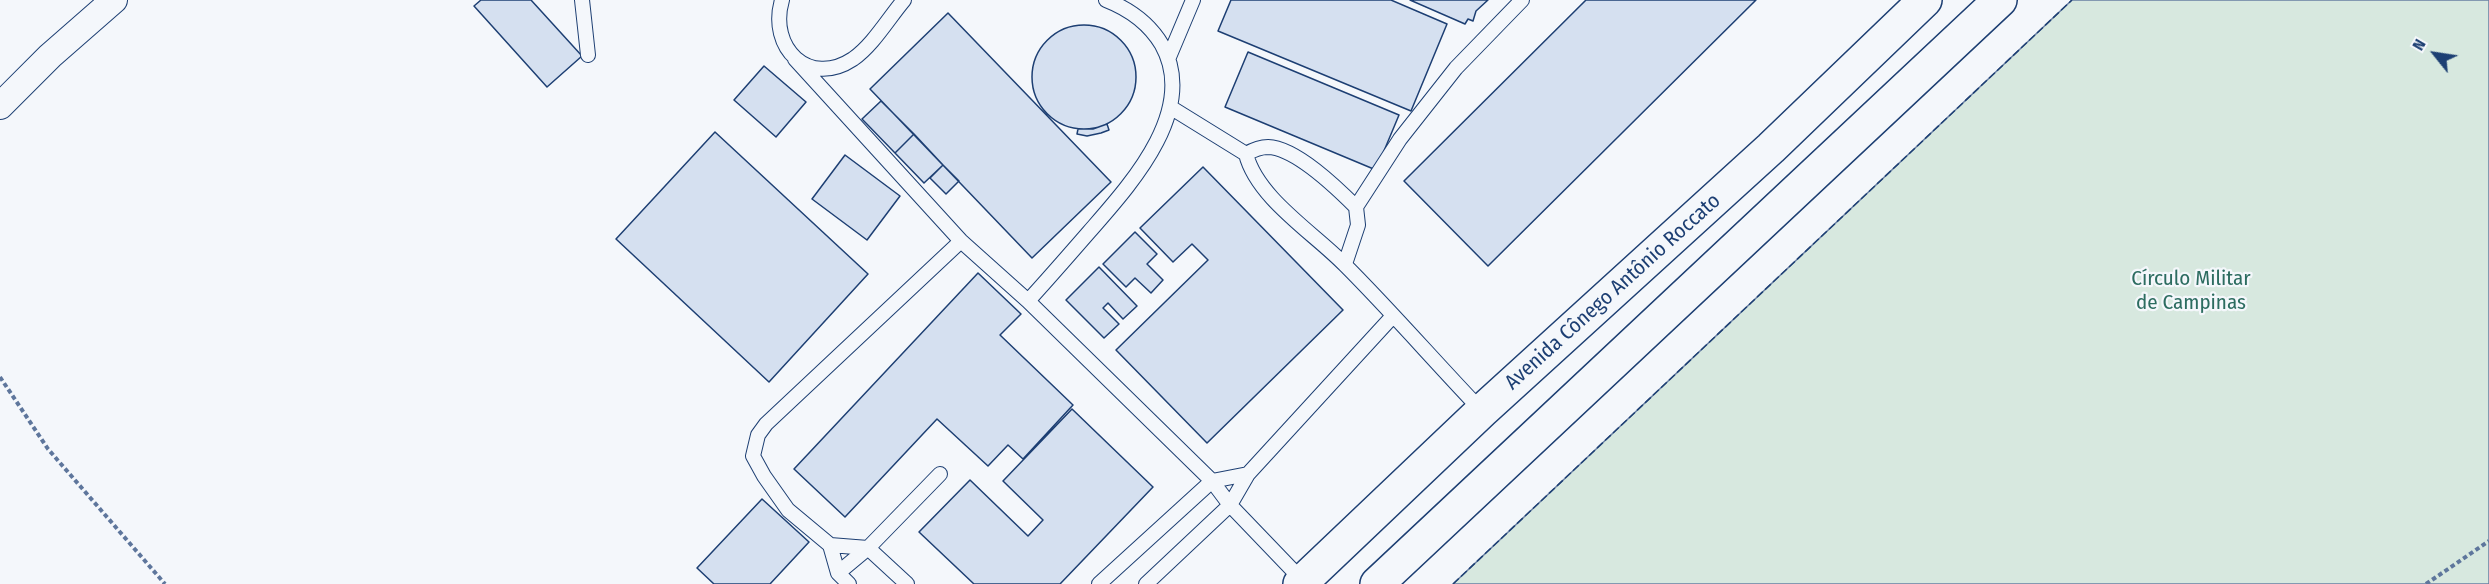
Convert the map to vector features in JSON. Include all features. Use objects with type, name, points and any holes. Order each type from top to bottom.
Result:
[{"type":"main road","name":"Avenida Cônego Antônio Roccato","points":[[1301,583],[1482,411],[1762,156],[1925,0]]},
{"type":"main road","points":[[1377,584],[2000,0]]},
{"type":"street","points":[[0,106],[50,56],[114,0]]},
{"type":"lane","points":[[582,0],[588,55]]},
{"type":"lane","points":[[782,0],[777,17],[779,33],[795,58],[961,241],[1029,302],[1212,481],[1230,505],[1301,583]]},
{"type":"lane","points":[[795,58],[809,66],[824,68],[839,66],[853,59],[865,49],[904,0]]},
{"type":"lane","points":[[1029,302],[1129,186],[1161,134],[1170,107],[1172,80],[1169,57],[1157,36],[1124,7],[1106,0]]},
{"type":"lane","points":[[1169,57],[1193,0]]},
{"type":"lane","points":[[1345,264],[1358,225],[1356,207],[1400,139],[1456,68],[1522,0]]},
{"type":"lane","points":[[1170,107],[1246,154],[1249,167],[1262,186],[1345,264],[1482,411]]},
{"type":"lane","points":[[1246,154],[1259,148],[1270,147],[1288,153],[1323,177],[1356,207]]},
{"type":"lane","points":[[849,584],[838,573],[830,545],[788,510],[764,476],[753,456],[758,435],[766,424],[831,361],[961,241]]},
{"type":"lane","points":[[1146,584],[1230,505],[1248,474],[1392,317]]},
{"type":"lane","points":[[838,573],[868,548],[940,474]]},
{"type":"lane","points":[[1099,584],[1212,481],[1248,474]]},
{"type":"lane","points":[[830,545],[868,548],[907,584]]},
{"type":"path","points":[[0,377],[48,449],[165,584]]},
{"type":"path","points":[[2426,584],[2489,541]]},
{"type":"green space","name":"Círculo Militar de Campinas","points":[[2072,0],[2489,0],[2489,584],[1453,584]]},
{"type":"building","points":[[481,0],[531,0],[582,56],[547,87],[474,6]]},
{"type":"building","points":[[1231,0],[1391,0],[1447,24],[1411,111],[1218,31]]},
{"type":"building","points":[[1410,0],[1488,0],[1476,11],[1473,21],[1468,19],[1465,24]]},
{"type":"building","points":[[1586,0],[1756,0],[1488,266],[1404,181]]},
{"type":"building","points":[[948,13],[1111,182],[1032,258],[870,89]]},
{"type":"building","points":[[1084,25],[1104,29],[1121,40],[1132,57],[1136,77],[1132,97],[1121,114],[1104,125],[1084,129],[1064,125],[1047,114],[1036,97],[1032,77],[1036,57],[1047,40],[1064,29]]},
{"type":"building","points":[[1248,52],[1399,115],[1376,170],[1225,107]]},
{"type":"building","points":[[764,66],[806,102],[776,137],[734,100]]},
{"type":"building","points":[[881,101],[914,134],[895,153],[862,119]]},
{"type":"building","points":[[1107,124],[1109,130],[1101,133],[1087,136],[1077,134],[1078,129],[1093,129]]},
{"type":"building","points":[[715,132],[868,274],[769,382],[616,239]]},
{"type":"building","points":[[914,134],[943,165],[924,183],[895,153]]},
{"type":"building","points":[[845,155],[900,196],[867,240],[812,199]]},
{"type":"building","points":[[943,165],[959,181],[946,194],[930,178]]},
{"type":"building","points":[[1203,167],[1343,310],[1207,443],[1116,350],[1208,260],[1192,244],[1173,262],[1140,228]]},
{"type":"building","points":[[1135,232],[1157,254],[1147,264],[1163,280],[1151,293],[1135,278],[1126,287],[1103,264]]},
{"type":"building","points":[[1099,267],[1137,306],[1123,319],[1108,303],[1103,308],[1119,324],[1104,338],[1066,300]]},
{"type":"building","points":[[978,273],[1021,314],[1000,335],[1073,405],[1023,459],[1008,445],[988,466],[937,419],[845,517],[794,469]]},
{"type":"building","points":[[1072,409],[1153,487],[1060,584],[974,584],[919,532],[970,480],[1028,536],[1043,520],[1003,481]]},
{"type":"building","points":[[762,499],[809,542],[770,584],[714,584],[697,568]]},
{"type":"fence","points":[[1453,584],[2072,0]]}]
